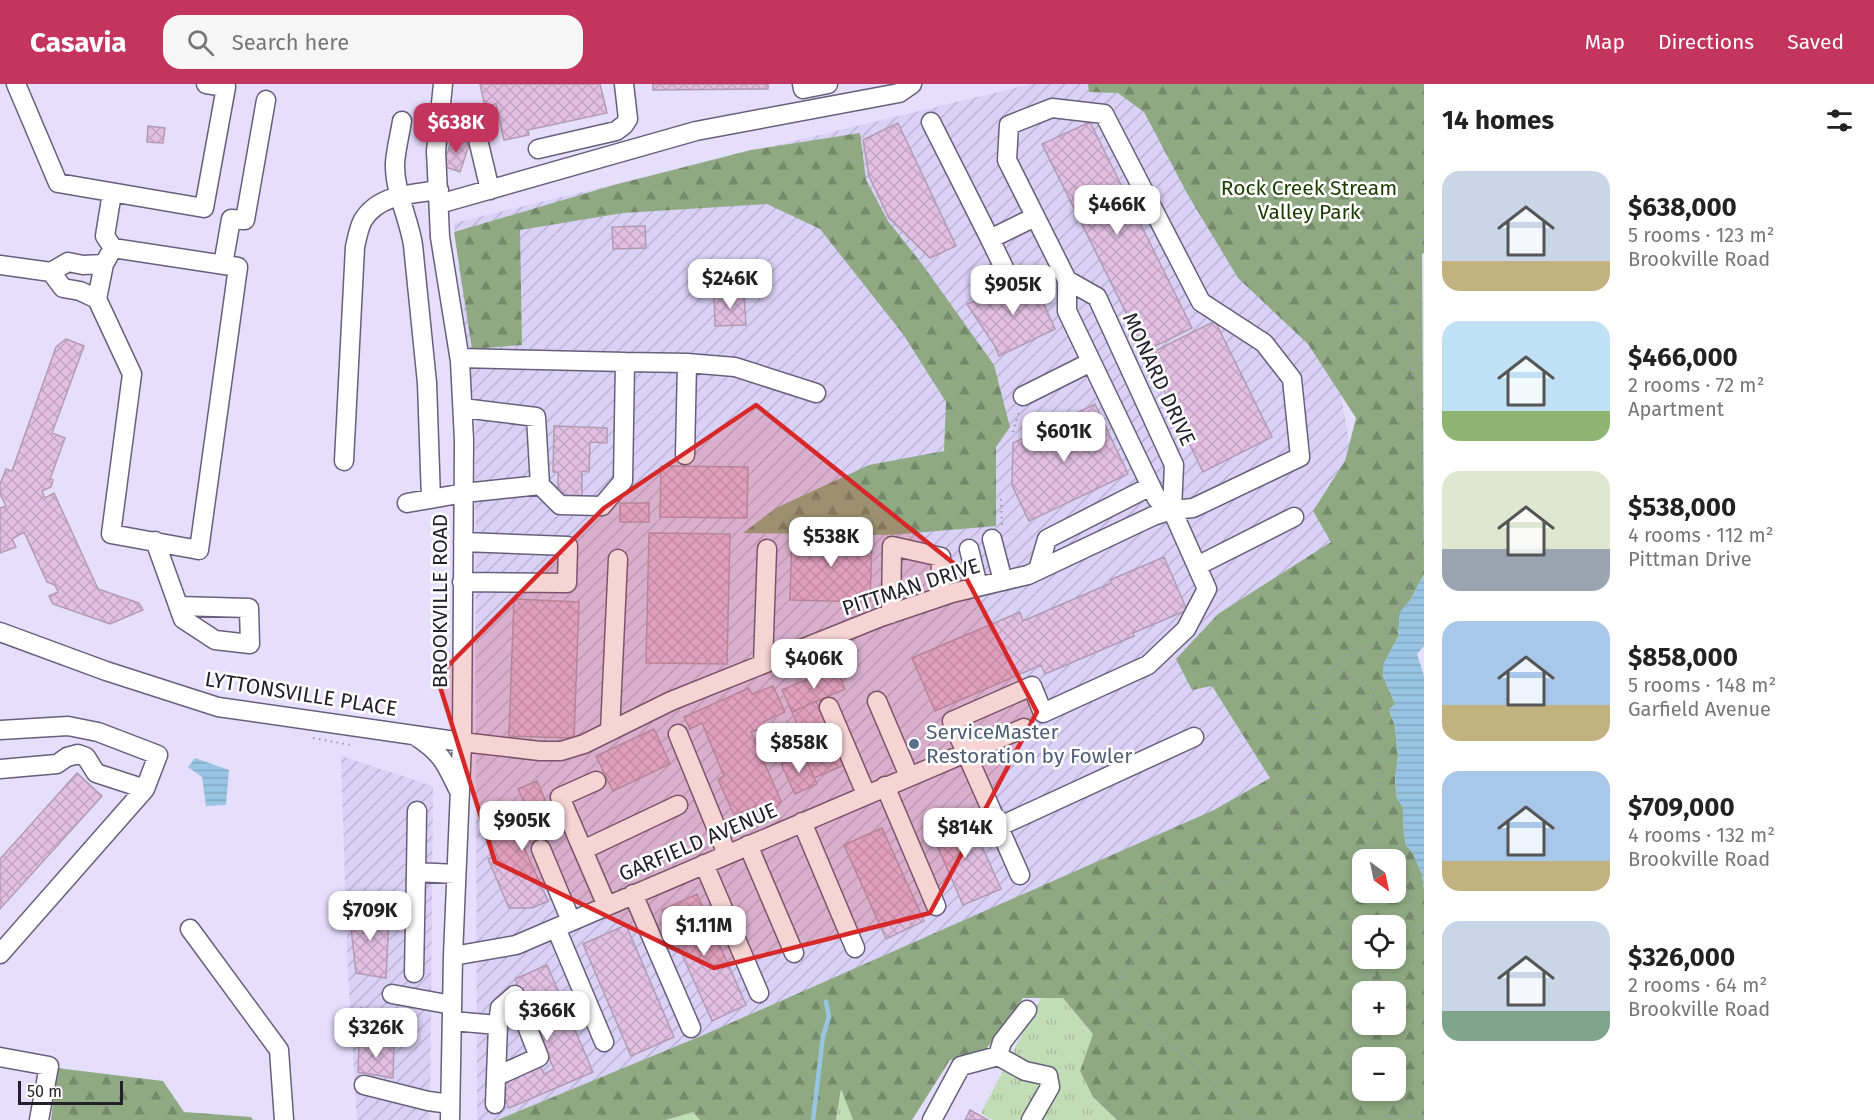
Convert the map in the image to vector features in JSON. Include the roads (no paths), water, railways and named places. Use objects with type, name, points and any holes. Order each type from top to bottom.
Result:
[{"type":"street","points":[[16,84],[58,183],[204,208],[226,87],[206,84]]},
{"type":"street","name":"BROOKVILLE ROAD","points":[[443,84],[436,152],[440,237],[460,358],[464,493],[462,741],[453,956],[450,1112]]},
{"type":"street","points":[[538,149],[616,131],[624,126],[628,119],[624,84]]},
{"type":"street","points":[[802,84],[802,89],[828,84]]},
{"type":"street","points":[[344,461],[350,309],[355,247],[363,220],[379,203],[400,195],[439,197],[490,190],[696,131],[899,93],[912,84]]},
{"type":"street","points":[[223,265],[231,219],[245,220],[266,100]]},
{"type":"street","name":"PITTMAN DRIVE","points":[[462,741],[540,751],[561,751],[585,744],[671,701],[763,664],[940,597],[1038,570],[1153,516],[1172,510],[1193,508],[1300,457],[1292,379],[1264,343],[1201,302],[1104,114],[1052,108],[1009,125],[1007,160],[1035,217]]},
{"type":"street","points":[[439,112],[475,127],[490,190]]},
{"type":"street","points":[[402,121],[395,164],[400,195],[410,225],[414,256],[427,383],[431,499]]},
{"type":"street","points":[[931,122],[1004,268]]},
{"type":"street","points":[[0,265],[51,272],[68,262],[83,265],[108,256],[238,267],[199,550],[111,534],[132,374],[97,299],[108,256],[105,236],[112,193]]},
{"type":"street","points":[[990,239],[1035,217],[1067,280],[1067,311],[1157,499],[1172,510],[1207,589],[1186,629],[1148,665],[1043,713],[1032,686],[952,721],[1020,875]]},
{"type":"street","points":[[51,272],[63,288],[80,291],[97,299]]},
{"type":"street","name":"MONARD DRIVE","points":[[1067,280],[1096,297],[1174,465],[1172,510]]},
{"type":"street","points":[[460,358],[687,363],[735,367],[816,393]]},
{"type":"street","points":[[463,408],[536,417],[540,486],[560,505],[602,506],[623,481],[625,362]]},
{"type":"street","points":[[1023,396],[1091,362]]},
{"type":"street","points":[[686,455],[687,363]]},
{"type":"street","points":[[406,503],[464,493],[540,486]]},
{"type":"street","points":[[1038,570],[1047,539],[1151,486]]},
{"type":"street","points":[[1197,566],[1294,517]]},
{"type":"street","points":[[992,539],[1003,581]]},
{"type":"street","points":[[155,541],[178,606]]},
{"type":"street","points":[[462,582],[567,583],[568,546],[463,542]]},
{"type":"street","points":[[891,614],[892,546],[941,557],[940,597]]},
{"type":"street","points":[[763,664],[767,549]]},
{"type":"street","points":[[969,549],[978,586]]},
{"type":"street","points":[[610,731],[618,559]]},
{"type":"street","name":"LYTTONSVILLE PLACE","points":[[0,632],[198,702],[462,741]]},
{"type":"street","points":[[877,701],[909,776]]},
{"type":"street","points":[[829,707],[866,794]]},
{"type":"street","points":[[0,730],[68,726],[98,732],[159,755],[145,789],[0,954]]},
{"type":"street","name":"GARFIELD AVENUE","points":[[453,956],[516,945],[1024,728]]},
{"type":"street","points":[[678,734],[727,854]]},
{"type":"street","points":[[412,735],[433,747],[446,763],[459,792]]},
{"type":"street","points":[[998,827],[1194,737]]},
{"type":"street","points":[[0,769],[57,765],[67,757],[78,754],[86,757],[96,773],[145,789]]},
{"type":"street","points":[[596,781],[560,797],[607,906]]},
{"type":"street","points":[[885,786],[936,906]]},
{"type":"street","points":[[583,850],[678,805]]},
{"type":"street","points":[[414,974],[417,811]]},
{"type":"street","points":[[802,822],[855,948]]},
{"type":"street","points":[[748,845],[794,953]]},
{"type":"street","points":[[541,849],[604,1042]]},
{"type":"street","points":[[704,864],[759,993]]},
{"type":"street","points":[[416,872],[456,874]]},
{"type":"street","points":[[633,894],[691,1028]]},
{"type":"street","points":[[190,929],[279,1050],[284,1120]]},
{"type":"street","points":[[392,994],[498,1025]]},
{"type":"street","points":[[495,1104],[500,1008],[515,995],[539,1057],[497,1076]]},
{"type":"street","points":[[998,1056],[1002,1042],[1027,1010]]},
{"type":"street","points":[[932,1120],[961,1066],[998,1056],[1026,1071],[1048,1076],[1050,1087],[1031,1120]]},
{"type":"street","points":[[0,1057],[49,1066],[39,1120]]},
{"type":"street","points":[[364,1085],[428,1101],[450,1112]]},
{"type":"water","points":[[1424,574],[1424,646],[1417,654],[1424,676],[1424,889],[1422,874],[1413,853],[1406,845],[1403,807],[1397,798],[1395,780],[1398,757],[1395,726],[1389,710],[1395,704],[1383,676],[1384,663],[1398,637],[1400,612],[1411,599]]},
{"type":"water","points":[[195,758],[229,770],[226,805],[206,806],[202,777],[188,767]]},
{"type":"waterway","points":[[813,1120],[823,1036],[829,1017],[826,1002]]},
{"type":"place","name":"ServiceMaster Restoration by Fowler","points":[[914,744]]},
{"type":"park label","name":"Rock Creek Stream Valley Park","points":[[1309,200]]}]
